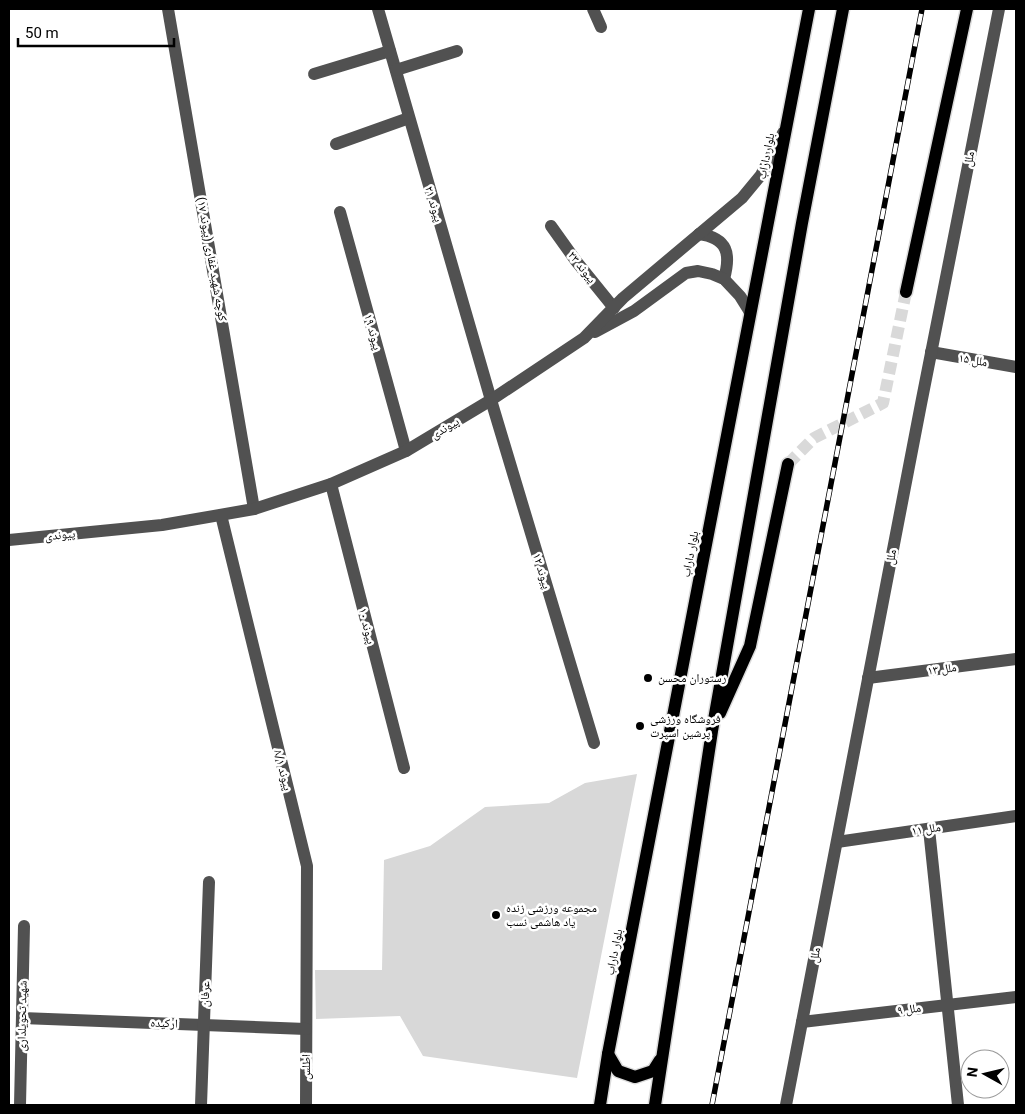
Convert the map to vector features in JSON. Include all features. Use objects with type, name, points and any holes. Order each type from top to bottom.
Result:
[{"type":"main road","name":"بلوار داراب","points":[[600,1105],[608,1054],[809,9]]},
{"type":"main road","points":[[654,1105],[712,731],[802,223],[843,9]]},
{"type":"main road","points":[[906,292],[967,9]]},
{"type":"main road","points":[[712,731],[750,646],[788,464]]},
{"type":"main road","points":[[608,1054],[618,1071],[635,1077],[653,1072],[663,1055]]},
{"type":"street","name":"کوچه شهید غفاری (پیوند ۱۷)","points":[[168,9],[254,509]]},
{"type":"street","name":"پیوند ۲۱","points":[[378,9],[491,400]]},
{"type":"street","points":[[593,9],[601,27]]},
{"type":"street","name":"ملل","points":[[786,1105],[999,9]]},
{"type":"street","points":[[314,74],[390,51]]},
{"type":"street","points":[[396,70],[457,51]]},
{"type":"street","points":[[336,144],[409,118]]},
{"type":"street","name":"پیوندی","points":[[9,540],[162,525],[254,509],[331,484],[406,451],[491,400],[584,338],[623,298],[750,189],[761,175],[785,131]]},
{"type":"street","name":"پیوند ۱۹","points":[[340,212],[406,451]]},
{"type":"street","name":"پیوند ۲۳","points":[[551,226],[614,308]]},
{"type":"street","points":[[699,234],[708,235],[719,240],[726,248],[728,258],[724,279]]},
{"type":"street","points":[[584,338],[634,311],[686,272],[698,271],[724,279],[740,296],[750,312]]},
{"type":"street","name":"ملل ۱۵","points":[[931,352],[1016,368]]},
{"type":"street","name":"پیوند ۱۲","points":[[491,400],[594,743]]},
{"type":"street","name":"پیوند ۱۰","points":[[331,484],[404,768]]},
{"type":"street","name":"پیوند ۸/۱","points":[[221,515],[307,866],[306,1029]]},
{"type":"street","name":"ملل ۱۳","points":[[868,678],[1016,660]]},
{"type":"street","name":"ملل ۱۱","points":[[837,842],[1016,816]]},
{"type":"street","points":[[929,829],[958,1105]]},
{"type":"street","name":"عرفان","points":[[201,1105],[208,882]]},
{"type":"street","name":"شهید تحویلداری","points":[[20,1105],[24,926]]},
{"type":"street","name":"ملل ۹","points":[[802,1022],[1016,997]]},
{"type":"street","name":"ارکیده","points":[[22,1018],[306,1029]]},
{"type":"street","name":"اطلس","points":[[306,1029],[306,1105]]},
{"type":"shaded area","name":"مجموعه ورزشی زنده یاد هاشمی نسب","points":[[637,774],[577,1078],[423,1056],[400,1016],[316,1019],[315,970],[382,970],[384,860],[430,846],[485,807],[549,803],[585,783]]},
{"type":"tunnel","points":[[788,464],[814,438],[883,403],[906,292]]},
{"type":"railway","points":[[712,1105],[922,9]]},
{"type":"place","name":"رستوران محسن","points":[[648,678]]},
{"type":"place","name":"فروشگاه ورزشی پرشین اسپرت","points":[[640,726]]},
{"type":"place","name":"مجموعه ورزشی زنده یاد هاشمی نسب","points":[[496,915]]}]
